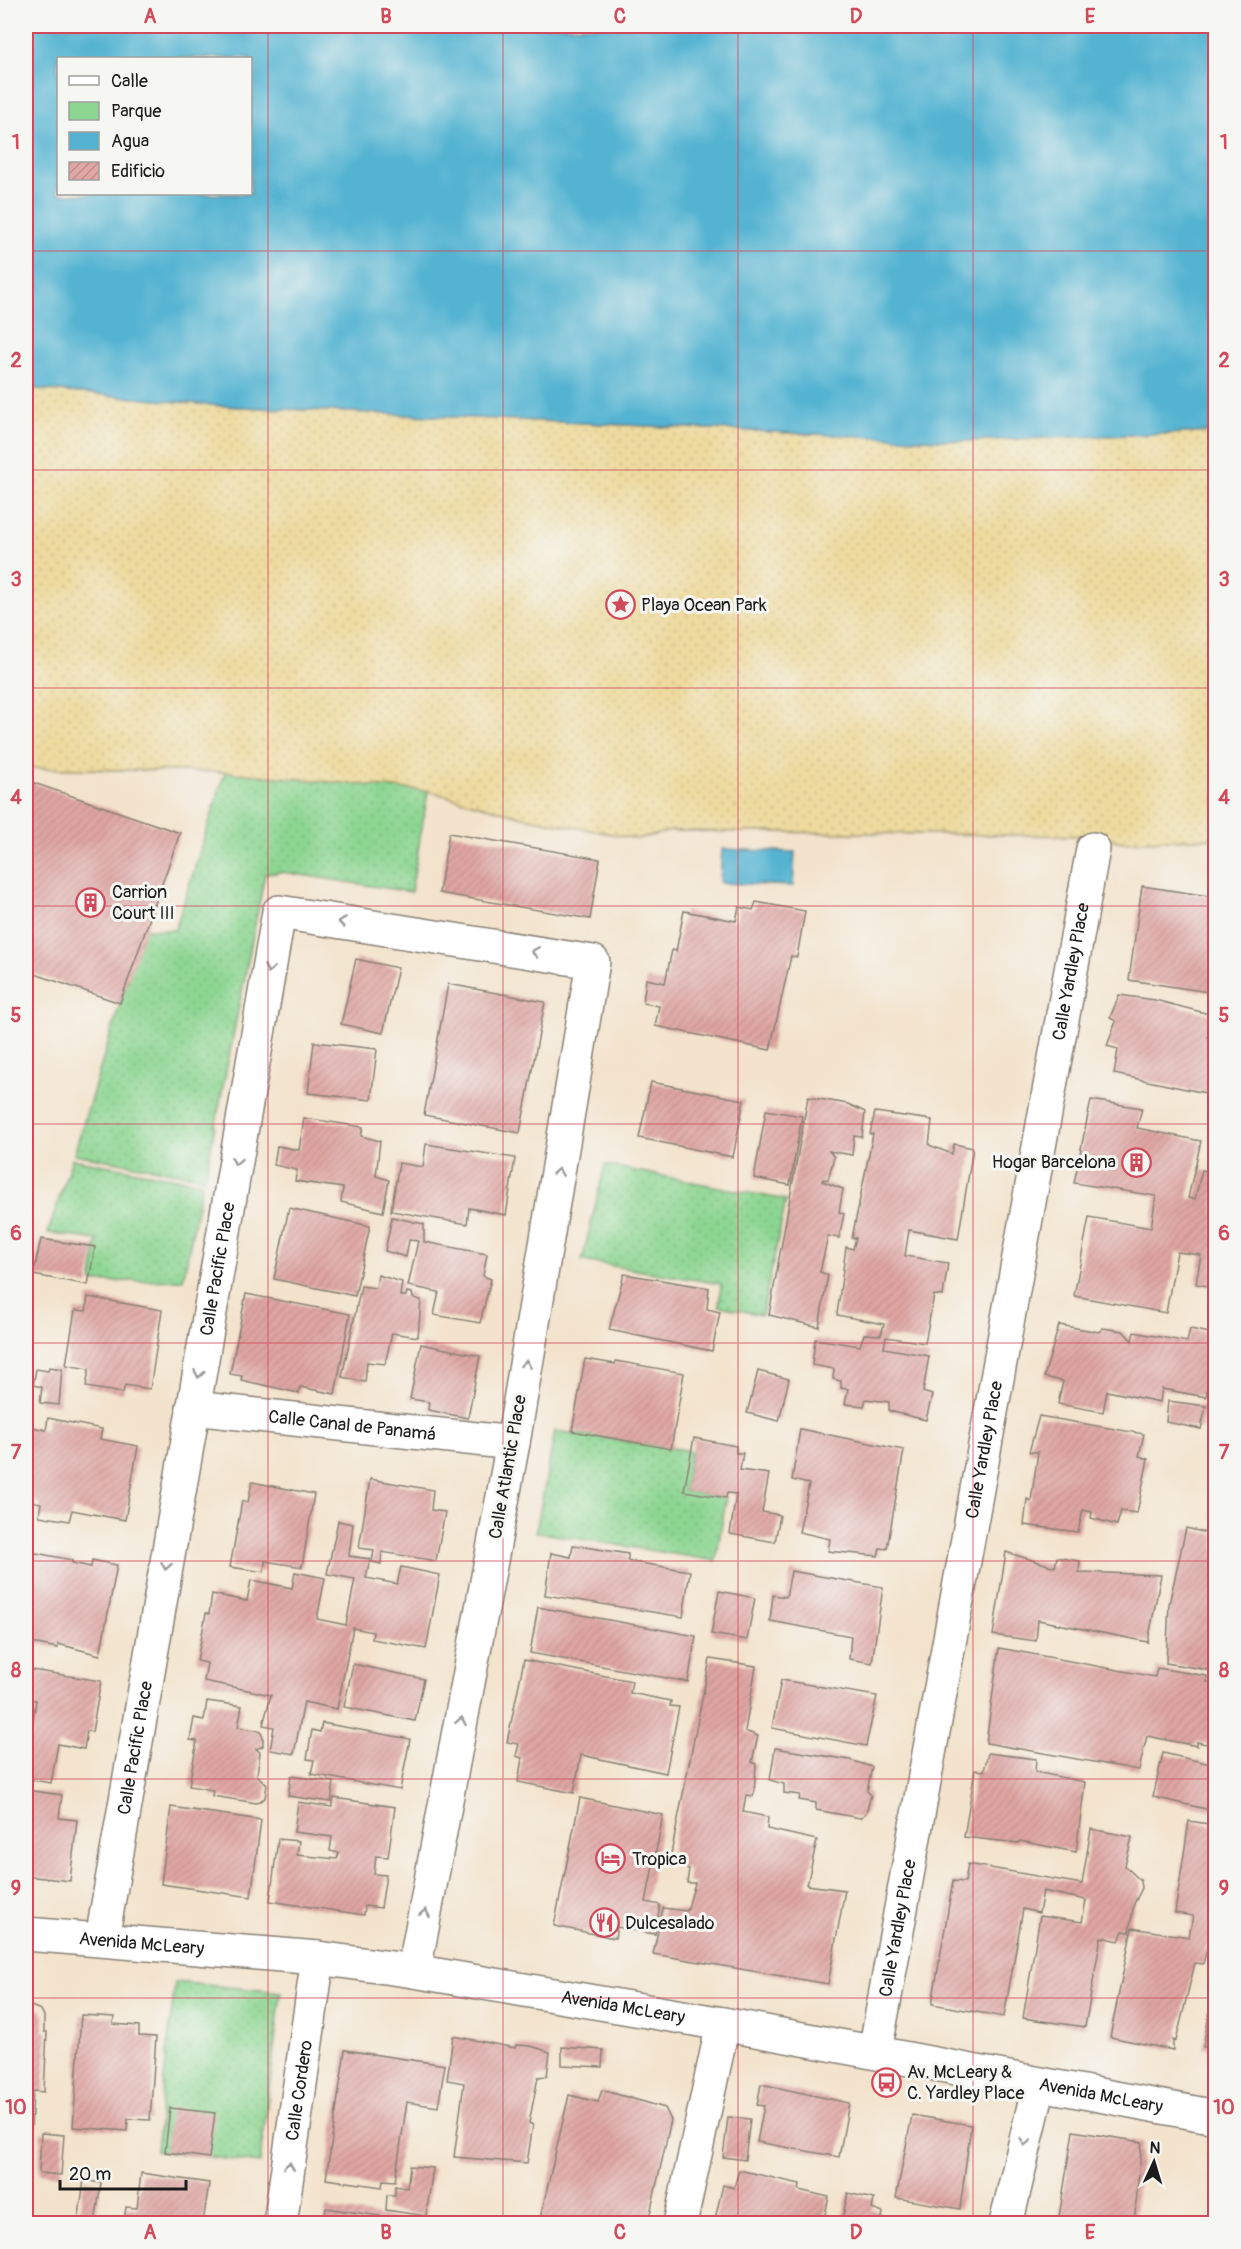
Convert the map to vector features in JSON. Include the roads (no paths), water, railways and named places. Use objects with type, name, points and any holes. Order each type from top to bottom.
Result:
[{"type":"street","name":"Calle Yardley Place","points":[[874,2052],[1093,849]]},
{"type":"street","name":"Calle Pacific Place","points":[[102,1939],[279,912],[593,962]]},
{"type":"street","name":"Calle Atlantic Place","points":[[414,1971],[513,1443],[593,962]]},
{"type":"street","name":"Calle Canal de Panamá","points":[[193,1408],[513,1443]]},
{"type":"street","name":"Avenida McLeary","points":[[26,1934],[318,1958],[414,1971],[723,2024],[1215,2117]]},
{"type":"street","name":"Calle Cordero","points":[[280,2223],[318,1958]]},
{"type":"street","points":[[680,2223],[723,2024]]},
{"type":"street","points":[[1005,2223],[1039,2085]]},
{"type":"water","points":[[26,26],[1215,26],[1215,432],[964,441],[222,406],[26,388]]},
{"type":"water","points":[[722,849],[795,852],[793,886],[720,883]]},
{"type":"place","name":"Playa Ocean Park","points":[[620,605]]},
{"type":"place","name":"Carrion Court III","points":[[91,902]]},
{"type":"place","name":"Hogar Barcelona","points":[[1137,1162]]},
{"type":"place","name":"Tropica","points":[[611,1859]]},
{"type":"place","name":"Dulcesalado","points":[[604,1923]]},
{"type":"place","name":"Av. McLeary & C. Yardley Place","points":[[886,2082]]}]
